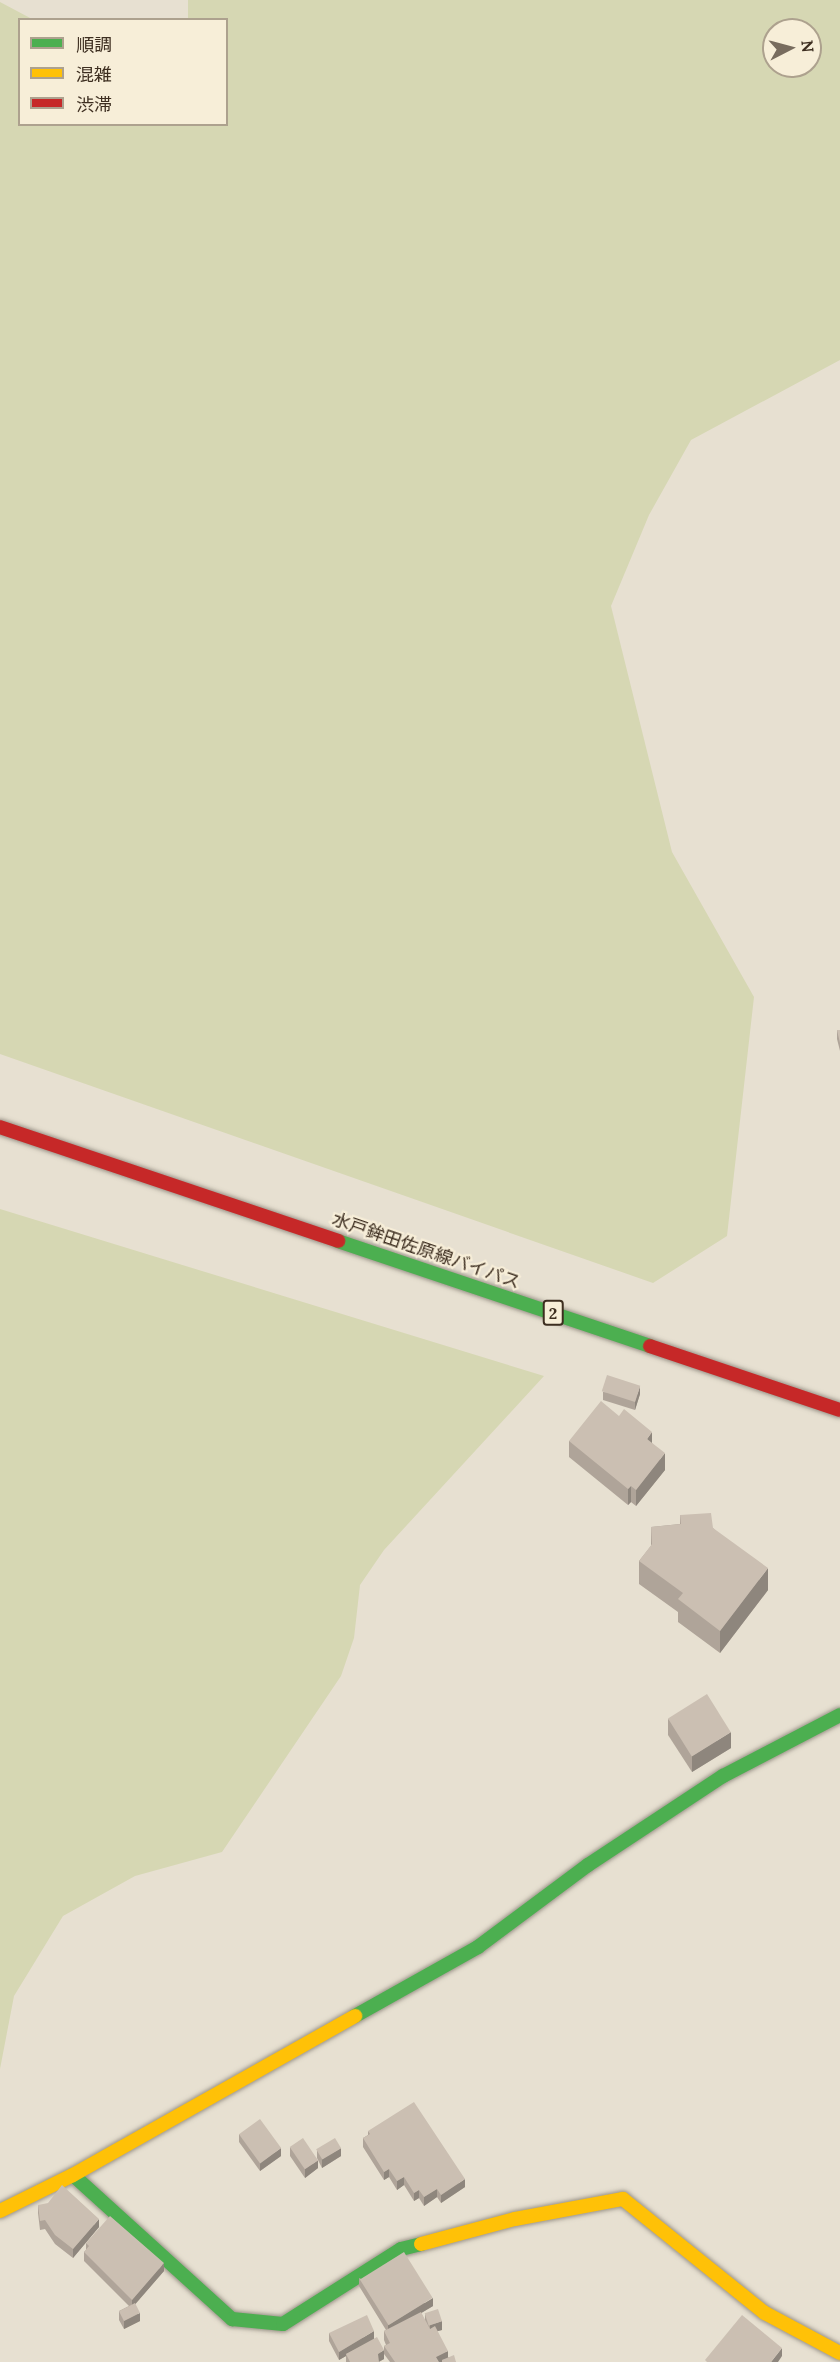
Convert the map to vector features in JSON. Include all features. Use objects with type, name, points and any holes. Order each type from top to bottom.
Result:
[{"type":"street","name":"水戸鉾田佐原線バイパス","points":[[0,1127],[840,1410]]},
{"type":"street","points":[[0,2211],[72,2175],[478,1947],[588,1864],[723,1776],[840,1715]]},
{"type":"street","points":[[72,2175],[232,2319],[284,2324],[401,2249],[515,2219],[623,2199],[765,2313],[840,2353]]},
{"type":"green space","points":[[188,0],[840,0],[840,360],[691,440],[649,515],[611,606],[672,852],[754,997],[727,1236],[653,1283],[0,1054],[0,2],[30,18],[18,18],[18,126],[228,126],[228,18],[188,18]]},
{"type":"green space","points":[[0,1209],[544,1376],[384,1550],[360,1585],[354,1638],[341,1676],[222,1852],[135,1876],[63,1916],[14,1996],[0,2069]]},
{"type":"building","points":[[607,1375],[640,1386],[635,1402],[602,1391]]},
{"type":"building","points":[[601,1401],[619,1416],[624,1409],[652,1432],[647,1439],[665,1453],[636,1490],[631,1486],[628,1489],[569,1441]]},
{"type":"building","points":[[711,1513],[713,1528],[768,1568],[720,1631],[678,1599],[683,1593],[639,1561],[652,1544],[651,1527],[681,1524],[680,1515]]},
{"type":"building","points":[[707,1694],[731,1732],[692,1757],[668,1718]]},
{"type":"building","points":[[414,2102],[465,2179],[441,2195],[437,2189],[424,2197],[419,2190],[414,2193],[404,2177],[397,2181],[389,2169],[384,2172],[363,2138],[370,2134],[368,2131]]},
{"type":"building","points":[[260,2119],[281,2148],[260,2163],[239,2134]]},
{"type":"building","points":[[303,2138],[318,2160],[305,2169],[290,2147]]},
{"type":"building","points":[[335,2138],[341,2148],[322,2160],[316,2149]]},
{"type":"building","points":[[62,2185],[99,2219],[73,2249],[55,2235],[45,2220],[40,2221],[38,2205],[48,2203]]},
{"type":"building","points":[[110,2216],[164,2263],[132,2300],[84,2252],[89,2246],[86,2243]]},
{"type":"building","points":[[404,2252],[433,2298],[389,2325],[360,2280]]},
{"type":"building","points":[[135,2303],[140,2313],[124,2321],[119,2311]]},
{"type":"building","points":[[438,2309],[442,2321],[429,2326],[425,2313]]},
{"type":"building","points":[[421,2312],[430,2329],[435,2326],[448,2351],[436,2357],[439,2362],[395,2362],[384,2346],[390,2343],[384,2331]]},
{"type":"building","points":[[367,2315],[374,2331],[339,2352],[329,2333]]},
{"type":"building","points":[[742,2315],[782,2348],[771,2362],[707,2362],[705,2360]]},
{"type":"building","points":[[377,2337],[384,2350],[378,2354],[379,2362],[350,2362],[346,2354]]},
{"type":"building","points":[[454,2355],[456,2362],[442,2362],[442,2360]]},
{"type":"traffic: fast","points":[[338,1241],[650,1346]]},
{"type":"traffic: fast","points":[[355,2016],[478,1947],[588,1865],[723,1776],[840,1715]]},
{"type":"traffic: fast","points":[[73,2175],[232,2319],[283,2324],[401,2249],[421,2244]]},
{"type":"traffic: slow","points":[[0,2211],[73,2175],[355,2016]]},
{"type":"traffic: slow","points":[[421,2244],[515,2219],[623,2199],[765,2313],[840,2353]]},
{"type":"traffic: jam","points":[[0,1127],[338,1241]]},
{"type":"traffic: jam","points":[[650,1346],[840,1410]]}]
